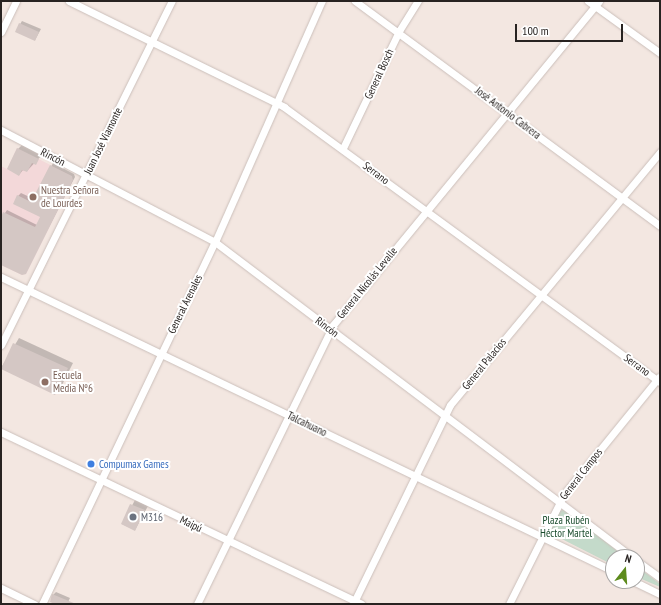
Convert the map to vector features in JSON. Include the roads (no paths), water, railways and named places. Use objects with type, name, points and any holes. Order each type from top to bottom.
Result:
[{"type":"street","points":[[1,32],[16,1]]},
{"type":"street","name":"Serrano","points":[[69,1],[277,103],[343,148],[426,212],[659,380]]},
{"type":"street","name":"Juan José Viamonte","points":[[1,345],[172,1]]},
{"type":"street","name":"General Arenales","points":[[42,604],[215,242],[322,1]]},
{"type":"street","name":"José Antonio Cabrera","points":[[355,1],[399,31],[660,226]]},
{"type":"street","name":"General Bosch","points":[[343,148],[399,31],[418,1]]},
{"type":"street","points":[[588,1],[597,4],[660,54]]},
{"type":"street","name":"General Nicolás Levalle","points":[[198,604],[288,414],[330,330],[597,4]]},
{"type":"street","name":"Rincón","points":[[1,130],[215,242],[621,549]]},
{"type":"street","name":"General Palacios","points":[[356,603],[450,405],[660,152]]},
{"type":"street","name":"Talcahuano","points":[[1,276],[605,567]]},
{"type":"street","name":"General Campos","points":[[510,604],[559,502],[659,380]]},
{"type":"street","name":"Maipú","points":[[1,432],[356,603]]},
{"type":"street","points":[[645,567],[660,578]]},
{"type":"street","points":[[645,587],[660,594]]},
{"type":"street","points":[[1,588],[34,604]]},
{"type":"place","name":"Nuestra Señora de Lourdes","points":[[33,197]]},
{"type":"place","name":"Escuela Media Nº6","points":[[45,382]]},
{"type":"place","name":"Compumax Games","points":[[91,464]]},
{"type":"place","name":"M316","points":[[133,517]]},
{"type":"park label","name":"Plaza Rubén Héctor Martel","points":[[566,527]]}]
